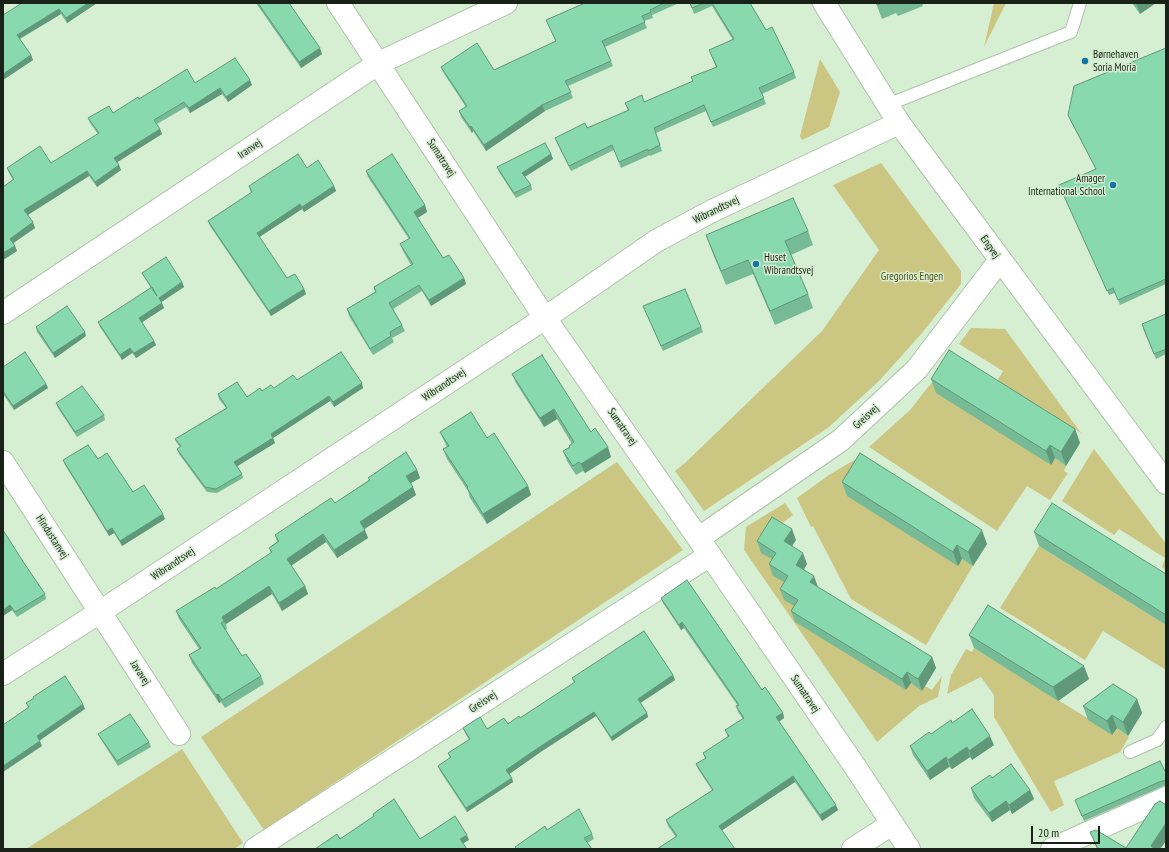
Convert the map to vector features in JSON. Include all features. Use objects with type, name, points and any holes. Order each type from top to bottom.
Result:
[{"type":"street","name":"Sumatravej","points":[[338,3],[545,318],[704,546],[856,768],[909,849]]},
{"type":"street","name":"Iranvej","points":[[3,313],[379,64],[506,3]]},
{"type":"street","name":"Engvej","points":[[824,3],[899,123],[1166,483]]},
{"type":"street","name":"Wibrandtsvej","points":[[3,674],[100,612],[545,318],[656,241],[712,211],[899,123]]},
{"type":"street","name":"Greisvej","points":[[255,849],[704,546],[841,440],[917,369],[1000,260]]},
{"type":"street","name":"Hindustanvej","points":[[3,462],[100,612]]},
{"type":"street","name":"Javavej","points":[[100,612],[179,734]]},
{"type":"street","points":[[1052,849],[1166,798]]},
{"type":"street","points":[[853,849],[892,824]]},
{"type":"lane","points":[[887,105],[1071,32],[1080,3]]},
{"type":"lane","points":[[1130,752],[1157,740],[1166,728]]},
{"type":"green space","points":[[994,3],[1006,3],[984,47]]},
{"type":"green space","points":[[820,59],[840,92],[829,127],[802,140],[800,136]]},
{"type":"green space","name":"Gregorios Engen","points":[[881,163],[961,271],[961,284],[922,333],[880,380],[829,427],[704,511],[675,471],[822,331],[879,250],[833,185]]},
{"type":"green space","points":[[971,328],[1005,329],[1081,433],[997,381],[1003,371],[959,344]]},
{"type":"green space","points":[[948,362],[1050,465],[1055,458],[1066,466],[1064,471],[1068,473],[1050,500],[1027,486],[997,531],[869,447],[910,410]]},
{"type":"green space","points":[[1094,449],[1166,544],[1166,570],[1162,567],[1165,558],[1119,529],[1114,535],[1062,501]]},
{"type":"green space","points":[[854,460],[865,467],[962,559],[973,566],[926,645],[851,599],[813,526],[811,527],[797,498],[829,475]]},
{"type":"green space","points":[[617,462],[683,550],[264,830],[201,737]]},
{"type":"green space","points":[[785,503],[793,515],[776,528],[780,564],[802,611],[906,690],[911,683],[922,690],[925,686],[932,690],[942,676],[938,697],[919,706],[877,742],[744,550],[746,527]]},
{"type":"green space","points":[[1039,546],[1166,625],[1166,670],[1103,631],[1085,660],[1000,608]]},
{"type":"green space","points":[[974,648],[1113,734],[1117,728],[1129,737],[1120,752],[1054,781],[1064,805],[1051,812],[994,717],[994,695],[981,677],[947,694],[951,675],[966,649],[972,652]]},
{"type":"green space","points":[[182,749],[243,843],[234,849],[26,849]]},
{"type":"building","points":[[22,3],[88,3],[66,18],[59,9],[17,35],[31,55],[3,74],[3,15]]},
{"type":"building","points":[[258,3],[289,3],[320,48],[299,62]]},
{"type":"building","points":[[585,3],[664,3],[642,16],[645,22],[602,41],[611,61],[565,81],[571,92],[542,105],[484,145],[459,111],[467,106],[441,67],[477,43],[494,70],[556,41],[546,20]]},
{"type":"building","points":[[690,3],[704,3],[692,8]]},
{"type":"building","points":[[712,3],[750,3],[766,30],[772,27],[794,72],[759,88],[764,98],[711,122],[704,105],[654,128],[660,145],[648,151],[648,149],[619,162],[612,145],[569,166],[555,138],[585,123],[587,128],[629,110],[625,103],[642,95],[644,102],[693,81],[691,77],[717,67],[709,50],[734,39]]},
{"type":"building","points":[[1166,48],[1166,279],[1118,300],[1113,288],[1107,291],[1059,185],[1096,169],[1068,115],[1074,86]]},
{"type":"building","points":[[235,58],[250,80],[226,97],[220,88],[189,108],[184,102],[154,120],[160,129],[114,158],[119,165],[95,182],[87,171],[24,210],[33,222],[10,239],[15,246],[3,253],[3,187],[14,179],[7,168],[40,146],[51,163],[99,133],[88,118],[109,106],[113,113],[138,97],[139,99],[187,69],[195,83]]},
{"type":"building","points":[[545,143],[551,154],[522,173],[531,185],[514,193],[497,167]]},
{"type":"building","points":[[298,154],[307,168],[318,160],[334,186],[302,207],[300,204],[257,233],[287,278],[295,274],[304,289],[269,311],[208,221],[252,192],[249,186]]},
{"type":"building","points":[[392,154],[425,205],[414,212],[443,258],[449,255],[464,278],[429,300],[419,285],[389,303],[402,325],[390,332],[391,336],[370,349],[347,309],[376,292],[374,287],[413,264],[400,244],[410,238],[366,171]]},
{"type":"building","name":"Huset Wibrandtsvej","points":[[793,198],[808,231],[785,241],[808,294],[770,311],[748,260],[721,271],[706,235]]},
{"type":"building","points":[[166,257],[182,282],[159,298],[162,303],[139,318],[154,341],[134,353],[130,348],[120,355],[98,322],[151,287],[142,273]]},
{"type":"building","points":[[685,289],[701,327],[661,346],[643,306]]},
{"type":"building","points":[[67,306],[85,332],[53,353],[36,327]]},
{"type":"building","points":[[1166,314],[1166,349],[1154,354],[1142,324]]},
{"type":"building","points":[[949,350],[1075,429],[1061,452],[1050,445],[1046,451],[931,379]]},
{"type":"building","points":[[25,352],[46,384],[13,406],[3,391],[3,367]]},
{"type":"building","points":[[341,352],[362,383],[333,402],[329,396],[271,434],[273,438],[234,462],[242,474],[216,489],[205,487],[177,449],[181,446],[175,439],[227,408],[218,394],[237,382],[247,397],[260,388],[262,391],[271,385],[274,388],[293,375],[297,380]]},
{"type":"building","points":[[542,355],[591,432],[595,428],[608,447],[581,464],[579,462],[573,466],[563,451],[570,447],[569,446],[574,442],[554,409],[540,418],[512,374]]},
{"type":"building","points":[[82,386],[104,415],[75,432],[56,403]]},
{"type":"building","points":[[471,412],[487,438],[494,433],[528,486],[483,514],[467,488],[468,487],[443,449],[449,446],[440,432]]},
{"type":"building","points":[[88,445],[98,459],[107,453],[133,492],[144,485],[163,514],[120,541],[112,528],[107,531],[63,460]]},
{"type":"building","points":[[406,452],[417,470],[406,476],[413,487],[360,522],[365,530],[334,550],[323,534],[287,559],[305,586],[279,603],[269,586],[222,617],[224,621],[221,623],[242,656],[246,654],[261,676],[222,700],[218,694],[216,695],[189,655],[201,648],[176,611],[215,587],[216,589],[272,552],[269,548],[279,541],[275,535],[331,498],[335,503],[370,480],[368,478]]},
{"type":"building","points":[[860,453],[982,530],[968,552],[957,545],[953,552],[842,482]]},
{"type":"building","points":[[1052,503],[1166,574],[1166,615],[1034,532]]},
{"type":"building","points":[[772,517],[792,529],[784,541],[803,553],[796,565],[814,576],[810,582],[932,657],[918,679],[907,672],[902,679],[791,611],[798,600],[780,589],[788,576],[769,564],[776,553],[757,541]]},
{"type":"building","points":[[3,530],[45,594],[15,612],[10,605],[3,610]]},
{"type":"building","points":[[687,580],[762,690],[765,687],[783,713],[776,717],[836,805],[820,815],[793,776],[719,826],[735,849],[657,849],[677,836],[666,820],[713,790],[696,764],[706,758],[703,753],[729,736],[725,730],[744,718],[736,706],[739,705],[682,622],[679,625],[661,598]]},
{"type":"building","points":[[988,605],[1084,666],[1053,687],[969,635]]},
{"type":"building","points":[[644,631],[673,675],[638,699],[647,713],[611,737],[594,712],[506,770],[512,778],[466,808],[438,766],[451,757],[448,753],[470,739],[463,728],[480,717],[487,729],[504,718],[508,724],[519,716],[520,718],[575,682],[572,678]]},
{"type":"building","points":[[65,676],[83,704],[37,736],[40,741],[3,766],[3,725],[29,707],[26,703],[34,698],[33,697]]},
{"type":"building","points":[[1113,684],[1137,699],[1123,722],[1112,715],[1107,721],[1083,706]]},
{"type":"building","points":[[972,709],[990,736],[969,751],[967,747],[948,760],[946,757],[927,771],[910,746],[929,732],[931,734],[951,720],[952,723]]},
{"type":"building","points":[[130,714],[149,742],[117,761],[98,734]]},
{"type":"building","points":[[1160,761],[1166,773],[1166,780],[1082,816],[1075,800]]},
{"type":"building","points":[[1011,764],[1030,790],[1009,805],[1006,801],[989,813],[971,788],[990,775],[992,778]]},
{"type":"building","points":[[394,799],[420,839],[455,816],[467,835],[460,839],[467,849],[315,849],[337,834],[340,839],[374,816],[373,814]]},
{"type":"building","points":[[1160,801],[1166,805],[1166,823],[1151,846],[1155,849],[1098,849],[1090,832],[1096,830],[1126,848],[1155,804]]},
{"type":"building","points":[[579,809],[592,834],[584,838],[592,849],[517,849],[515,847],[545,826],[547,830]]},
{"type":"place","name":"Børnehaven Soria Moria","points":[[1085,61]]},
{"type":"place","name":"Amager International School","points":[[1113,185]]},
{"type":"place","name":"Huset Wibrandtsvej","points":[[756,264]]}]
